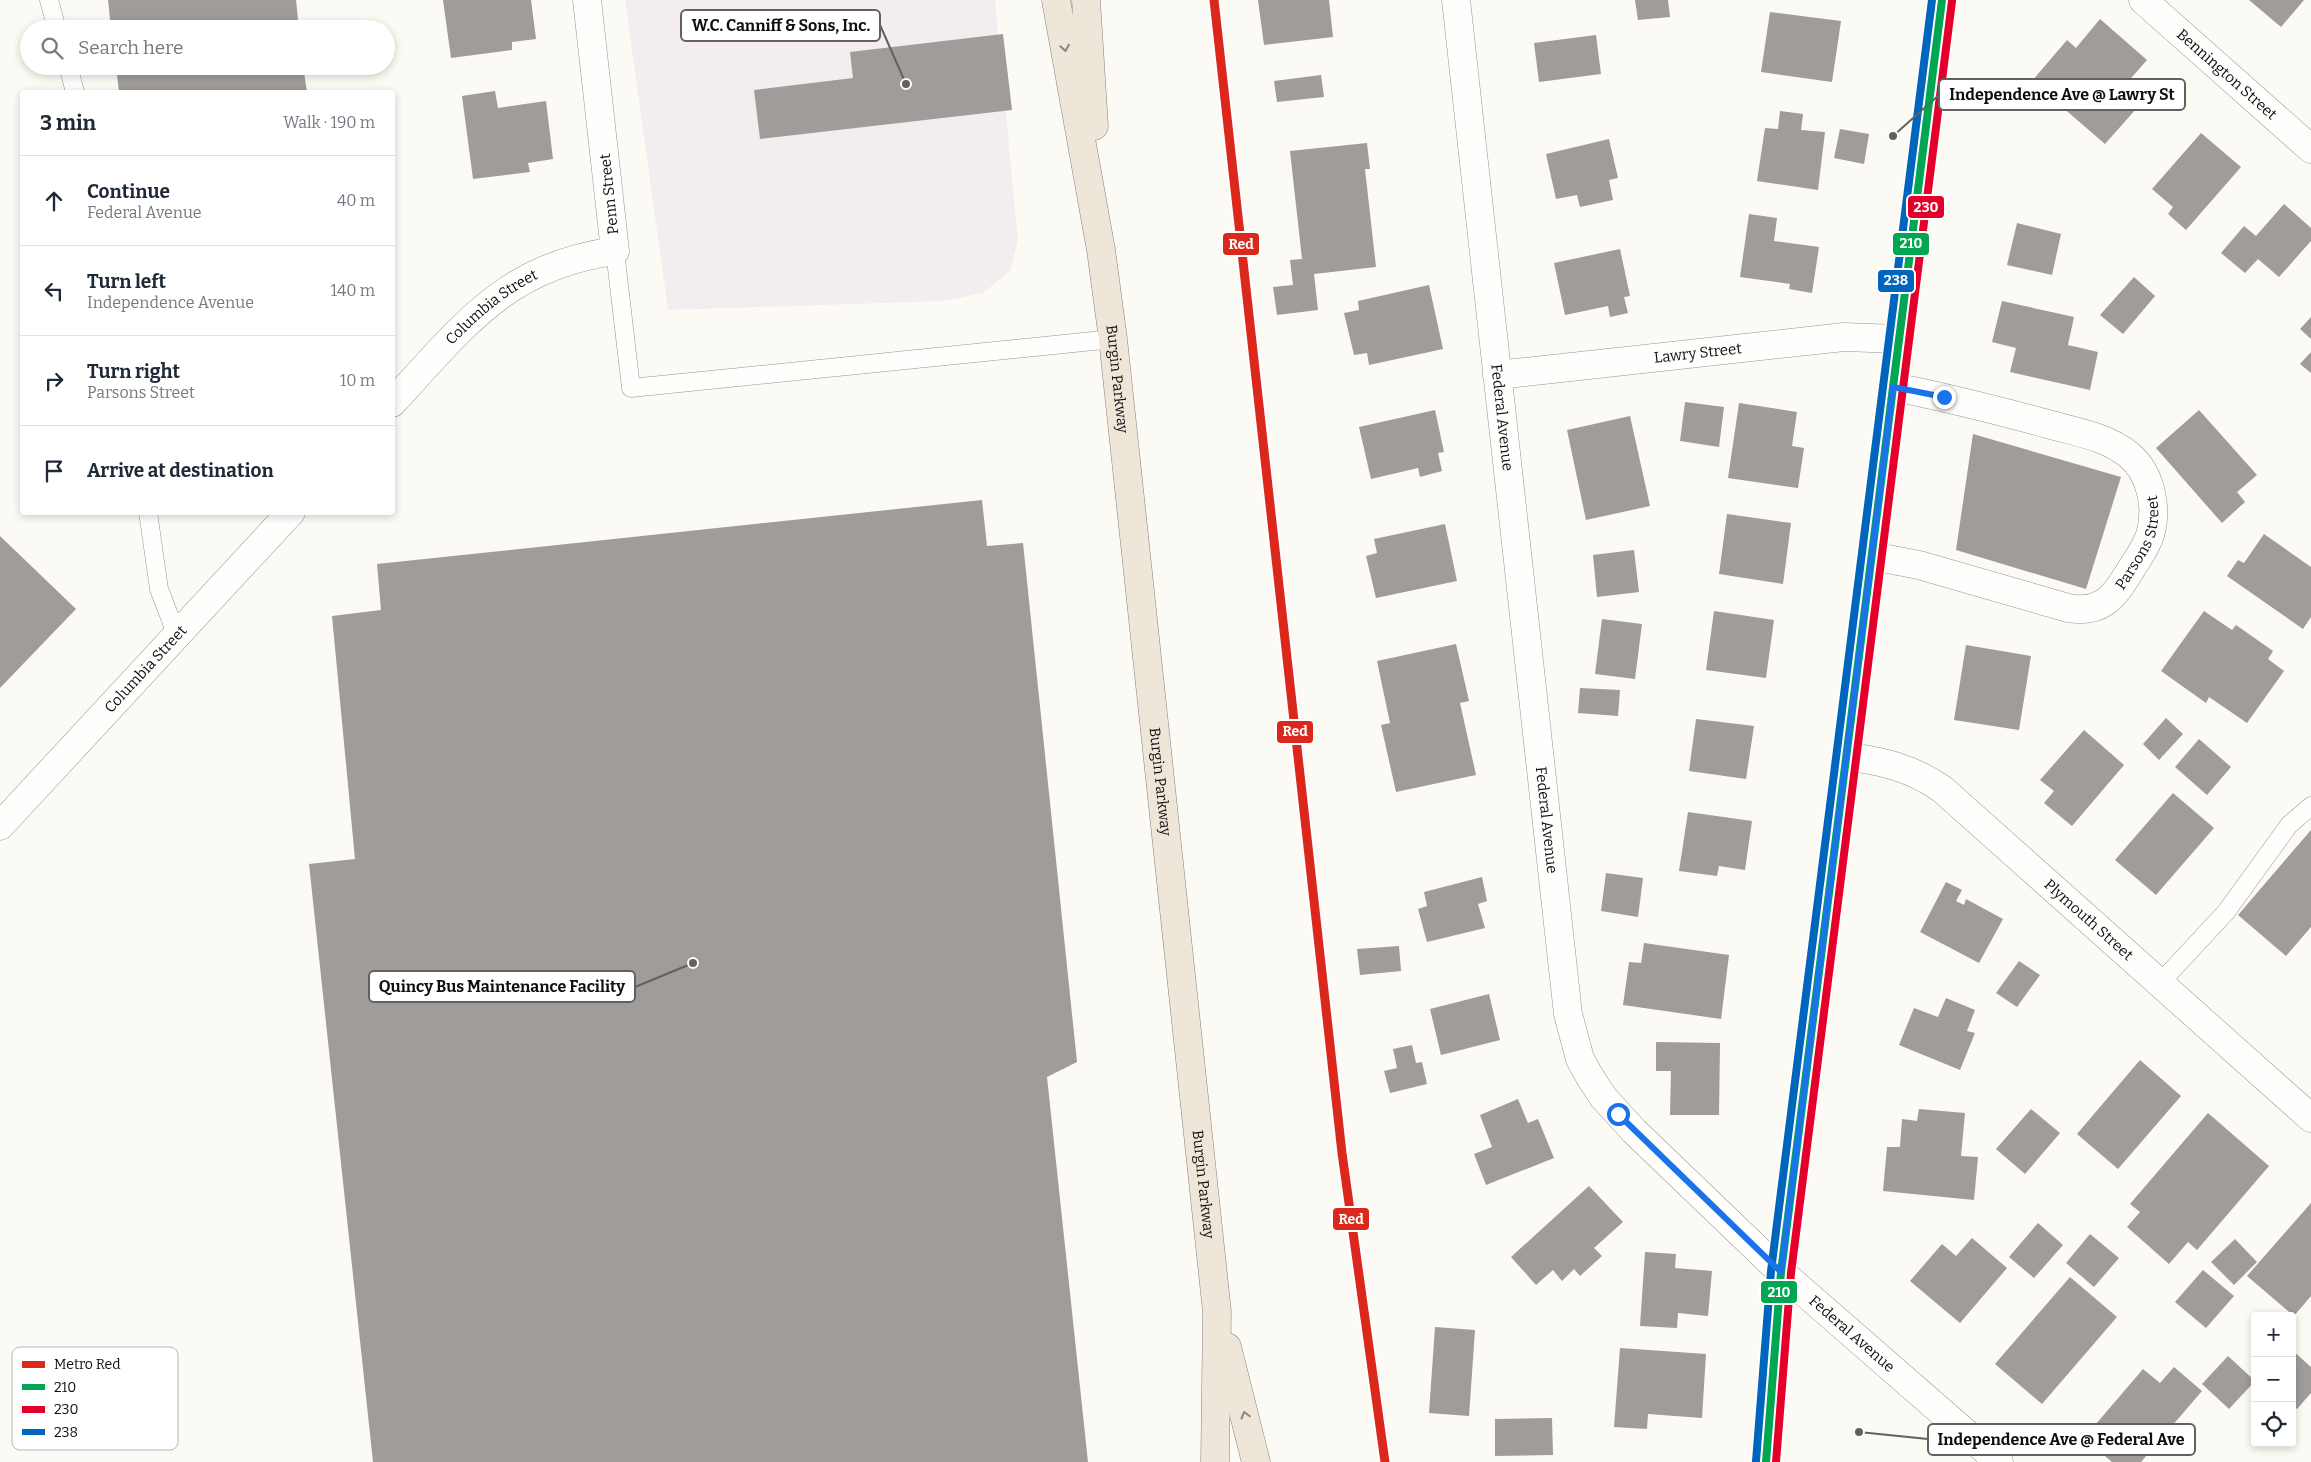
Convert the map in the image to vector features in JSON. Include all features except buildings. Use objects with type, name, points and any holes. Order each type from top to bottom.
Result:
[{"type":"main road","name":"Burgin Parkway","points":[[1056,0],[1101,250],[1113,339],[1217,1312],[1215,1462]]},
{"type":"main road","name":"Burgin Parkway","points":[[1086,0],[1101,250]]},
{"type":"main road","points":[[1766,1462],[1781,1272],[1942,0]]},
{"type":"main road","name":"Burgin Parkway","points":[[1217,1312],[1256,1462]]},
{"type":"street","name":"Penn Street","points":[[587,0],[615,251]]},
{"type":"street","name":"Federal Avenue","points":[[1456,0],[1567,1004],[1573,1036],[1580,1059],[1590,1077],[1618,1114],[1781,1272],[1999,1462]]},
{"type":"street","name":"Bennington Street","points":[[2143,0],[2311,149]]},
{"type":"street","name":"Columbia Street","points":[[395,400],[490,301],[535,274],[556,265],[574,258],[615,251]]},
{"type":"street","name":"Lawry Street","points":[[1497,375],[1844,337],[1899,339]]},
{"type":"street","name":"Parsons Street","points":[[1872,556],[1919,565],[2068,608],[2089,610],[2110,599],[2118,590],[2144,549],[2153,520],[2151,493],[2143,474],[2130,456],[2112,444],[2092,436],[1957,400],[1893,387]]},
{"type":"street","name":"Columbia Street","points":[[0,826],[288,515]]},
{"type":"street","name":"Plymouth Street","points":[[1846,756],[1892,764],[1909,770],[1942,789],[2311,1118]]},
{"type":"lane","points":[[49,0],[55,20]]},
{"type":"lane","points":[[71,75],[75,90]]},
{"type":"lane","name":"Penn Street","points":[[615,251],[631,388],[1113,339]]},
{"type":"lane","points":[[148,515],[159,589],[177,636]]},
{"type":"lane","points":[[2160,983],[2226,912],[2289,825],[2311,806]]},
{"type":"shaded area","points":[[625,0],[995,0],[1018,240],[1010,271],[983,293],[944,301],[668,310]]},
{"type":"metro line","name":"Red","points":[[1214,0],[1342,1153],[1385,1462]]},
{"type":"transit line","name":"238","points":[[1756,1461],[1771,1271],[1932,0]]},
{"type":"transit line","name":"210","points":[[1766,1462],[1781,1272],[1942,0]]},
{"type":"transit line","name":"230","points":[[1776,1462],[1791,1273],[1952,1]]},
{"type":"place","name":"W.C. Canniff & Sons, Inc.","points":[[906,84]]},
{"type":"place","name":"Independence Ave @ Lawry St","points":[[1893,136]]},
{"type":"place","name":"Quincy Bus Maintenance Facility","points":[[693,963]]},
{"type":"place","name":"Independence Ave @ Federal Ave","points":[[1859,1432]]},
{"type":"route","points":[[1618,1114],[1781,1272],[1893,387],[1944,397]]}]
